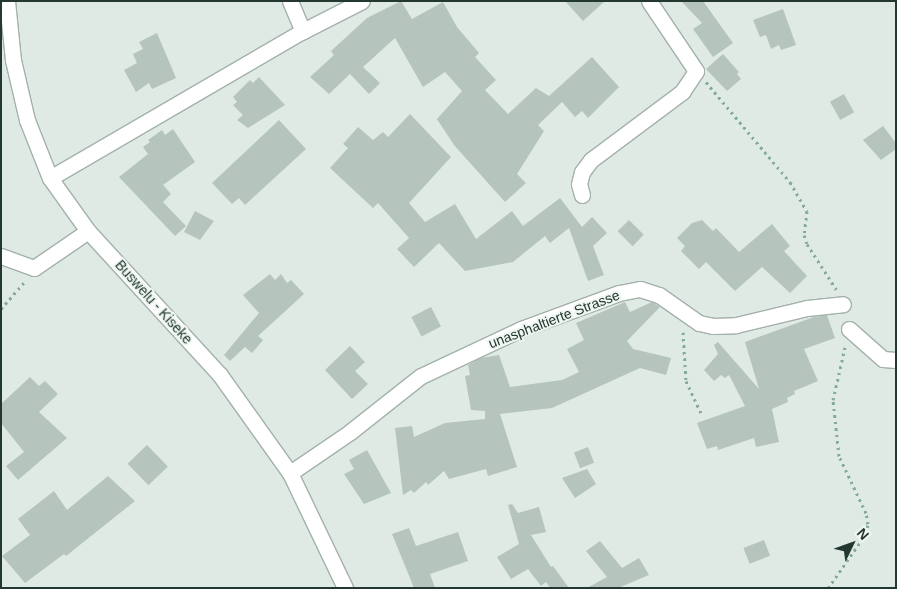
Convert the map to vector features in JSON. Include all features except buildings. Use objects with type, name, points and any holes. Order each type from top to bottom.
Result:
[{"type":"street","name":"Buswelu - Kiseke","points":[[7,1],[17,77],[28,120],[50,178],[88,231],[220,375],[290,473],[346,588]]},
{"type":"street","points":[[290,1],[303,30]]},
{"type":"street","points":[[50,178],[303,30],[362,1]]},
{"type":"street","points":[[582,195],[579,184],[582,172],[591,160],[682,92],[696,71],[650,1]]},
{"type":"street","points":[[1,256],[34,268],[88,231]]},
{"type":"street","name":"unasphaltierte Strasse","points":[[290,473],[350,432],[421,376],[521,329],[619,293],[640,289],[659,295],[699,323],[736,325],[807,308],[844,304]]},
{"type":"street","points":[[849,329],[883,359],[896,360]]},
{"type":"path","points":[[1,309],[34,268]]},
{"type":"path","points":[[684,312],[682,350],[686,381],[701,413]]}]
